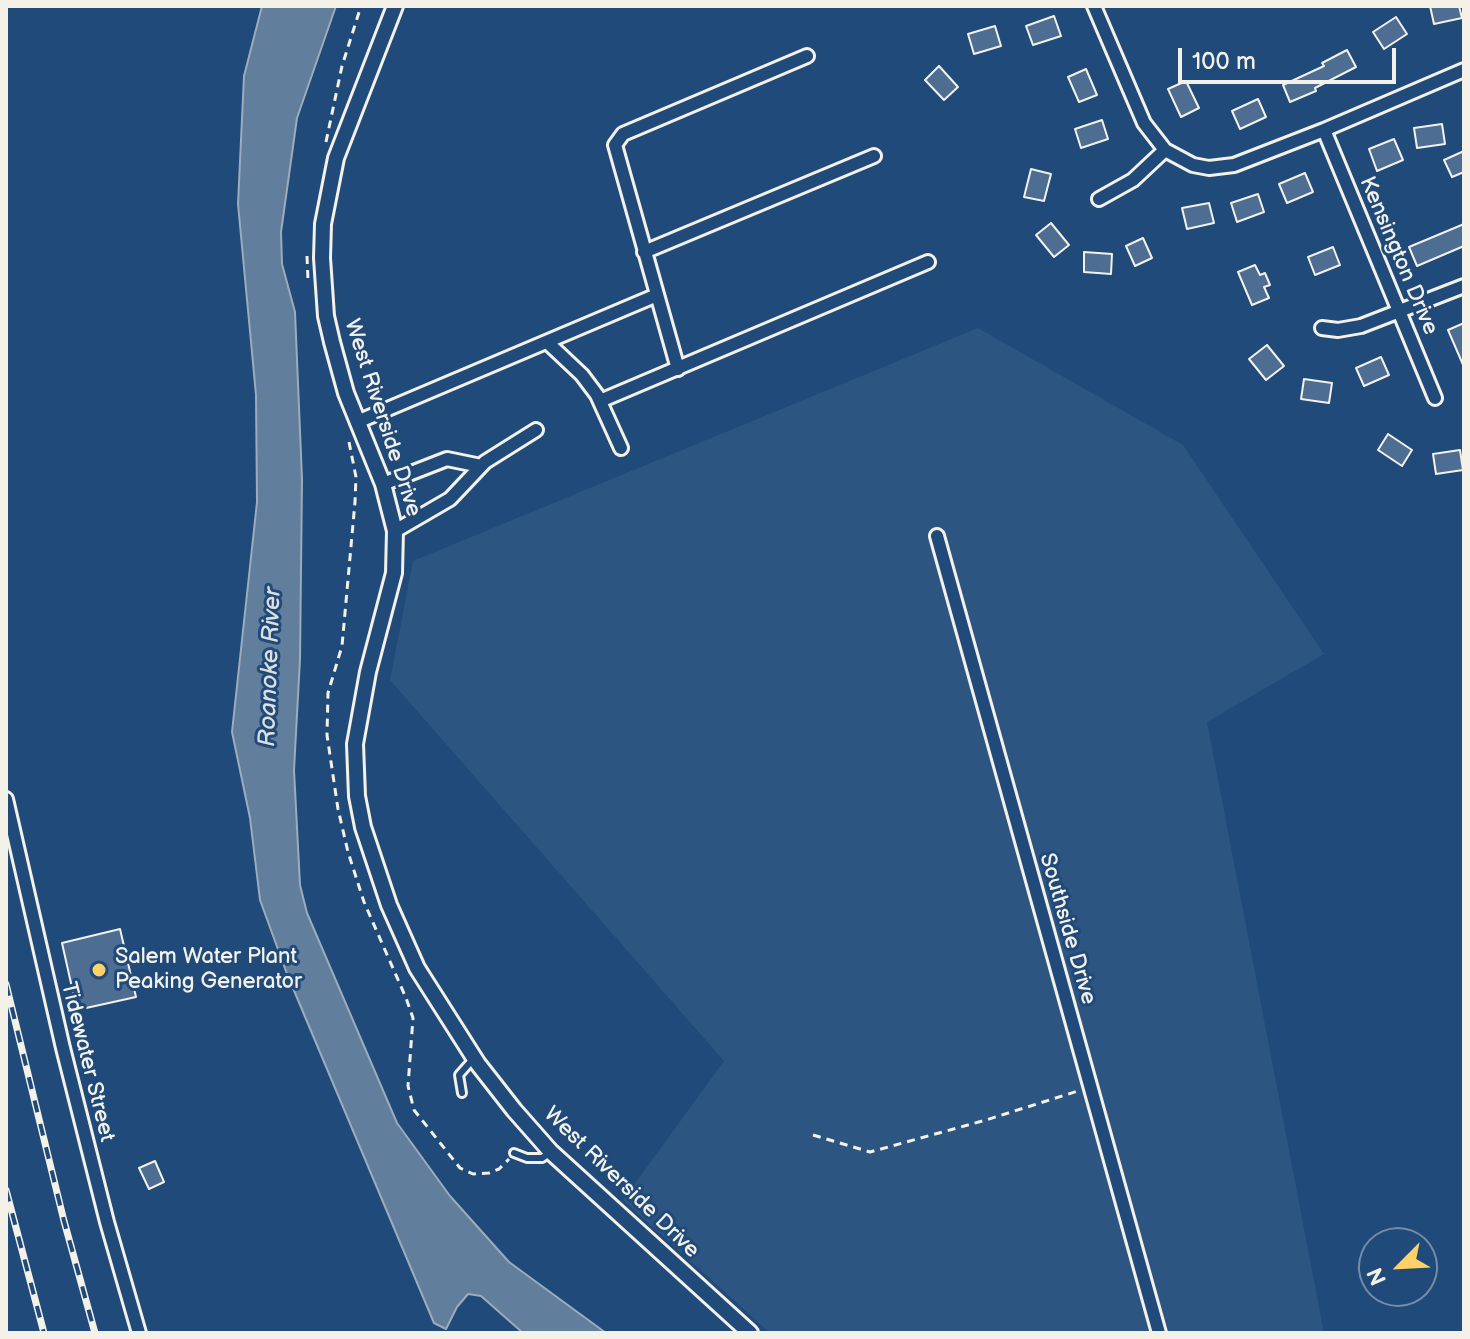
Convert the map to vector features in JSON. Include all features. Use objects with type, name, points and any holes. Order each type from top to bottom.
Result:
[{"type":"street","name":"West Riverside Drive","points":[[395,6],[336,158],[323,224],[322,258],[326,316],[346,393],[383,484],[395,531],[394,573],[360,708],[355,744],[357,796],[373,861],[404,939],[436,1001],[514,1110],[551,1152],[750,1333]]},
{"type":"street","points":[[1094,6],[1144,123],[1165,150],[1193,165],[1223,168],[1324,130],[1464,70]]},
{"type":"street","points":[[678,369],[615,145],[618,138],[807,56]]},
{"type":"street","name":"Kensington Drive","points":[[1324,130],[1435,398]]},
{"type":"street","points":[[1099,199],[1133,180],[1165,150]]},
{"type":"street","points":[[644,252],[874,156]]},
{"type":"street","points":[[600,401],[928,262]]},
{"type":"street","points":[[1322,328],[1352,329],[1464,286]]},
{"type":"street","points":[[357,422],[657,295]]},
{"type":"street","points":[[547,342],[582,375],[600,401],[621,448]]},
{"type":"street","points":[[395,531],[450,499],[481,466],[536,430]]},
{"type":"street","points":[[383,484],[447,459],[481,466]]},
{"type":"street","name":"Southside Drive","points":[[937,536],[1159,1333]]},
{"type":"street","name":"Tidewater Street","points":[[6,799],[48,989],[107,1222],[139,1333]]},
{"type":"lane","points":[[462,1093],[459,1075],[474,1058]]},
{"type":"lane","points":[[514,1153],[527,1158],[542,1158],[551,1152]]},
{"type":"path","points":[[324,151],[342,66],[361,6]]},
{"type":"path","points":[[307,250],[309,290]]},
{"type":"path","points":[[348,440],[356,477],[355,502],[342,646],[328,693],[327,735],[348,852],[364,902],[413,1018],[408,1086],[414,1110],[460,1168],[473,1174],[499,1169],[514,1153]]},
{"type":"path","points":[[813,1135],[870,1152],[1091,1088]]},
{"type":"shaded area","points":[[978,328],[1183,445],[1324,654],[1207,722],[1324,1333],[770,1333],[623,1200],[724,1061],[390,680],[413,561]]},
{"type":"water","name":"Roanoke River","points":[[262,6],[336,6],[297,118],[281,232],[282,264],[295,312],[302,479],[300,659],[294,770],[300,885],[307,913],[397,1123],[450,1196],[509,1262],[606,1333],[523,1333],[481,1296],[468,1294],[446,1329],[434,1323],[287,974],[260,900],[250,818],[232,732],[257,502],[256,395],[238,204],[244,76]]},
{"type":"building","points":[[1430,6],[1459,6],[1462,18],[1434,24]]},
{"type":"building","points":[[1054,16],[1061,36],[1033,45],[1026,26]]},
{"type":"building","points":[[1396,17],[1407,34],[1384,49],[1373,32]]},
{"type":"building","points":[[995,26],[1001,46],[974,54],[968,34]]},
{"type":"building","points":[[1347,50],[1356,67],[1315,88],[1316,91],[1290,102],[1283,85],[1324,66],[1322,63]]},
{"type":"building","points":[[939,66],[958,87],[944,100],[925,80]]},
{"type":"building","points":[[1086,69],[1097,95],[1079,102],[1068,77]]},
{"type":"building","points":[[1186,81],[1199,108],[1181,117],[1168,89]]},
{"type":"building","points":[[1258,99],[1266,117],[1240,129],[1232,111]]},
{"type":"building","points":[[1102,120],[1108,139],[1081,148],[1075,129]]},
{"type":"building","points":[[1442,124],[1445,144],[1417,148],[1414,128]]},
{"type":"building","points":[[1394,139],[1403,160],[1377,171],[1369,149]]},
{"type":"building","points":[[1464,151],[1464,172],[1452,177],[1444,160]]},
{"type":"building","points":[[1031,169],[1051,174],[1044,201],[1024,197]]},
{"type":"building","points":[[1305,173],[1313,192],[1287,203],[1279,184]]},
{"type":"building","points":[[1258,194],[1264,212],[1237,222],[1231,203]]},
{"type":"building","points":[[1209,203],[1214,223],[1187,229],[1182,208]]},
{"type":"building","points":[[1051,223],[1069,245],[1054,257],[1036,235]]},
{"type":"building","points":[[1464,224],[1464,246],[1417,266],[1409,247]]},
{"type":"building","points":[[1143,238],[1152,258],[1135,266],[1126,246]]},
{"type":"building","points":[[1333,247],[1340,265],[1315,275],[1308,257]]},
{"type":"building","points":[[1084,252],[1112,254],[1111,274],[1084,272]]},
{"type":"building","points":[[1255,265],[1260,275],[1265,273],[1270,285],[1264,287],[1269,298],[1252,305],[1238,272]]},
{"type":"building","points":[[1464,323],[1464,367],[1448,330]]},
{"type":"building","points":[[1267,345],[1284,366],[1266,380],[1249,359]]},
{"type":"building","points":[[1381,357],[1389,375],[1364,386],[1356,368]]},
{"type":"building","points":[[1304,379],[1332,383],[1329,403],[1301,399]]},
{"type":"building","points":[[1388,434],[1412,450],[1402,466],[1378,450]]},
{"type":"building","points":[[1460,450],[1463,470],[1436,474],[1433,454]]},
{"type":"building","name":"Salem Water Plant Peaking Generator","points":[[120,929],[136,997],[77,1010],[62,943]]},
{"type":"building","points":[[155,1161],[164,1182],[149,1189],[139,1168]]},
{"type":"railway","points":[[6,984],[95,1333]]},
{"type":"railway","points":[[6,1190],[44,1333]]},
{"type":"place","name":"Salem Water Plant Peaking Generator","points":[[99,970]]}]
